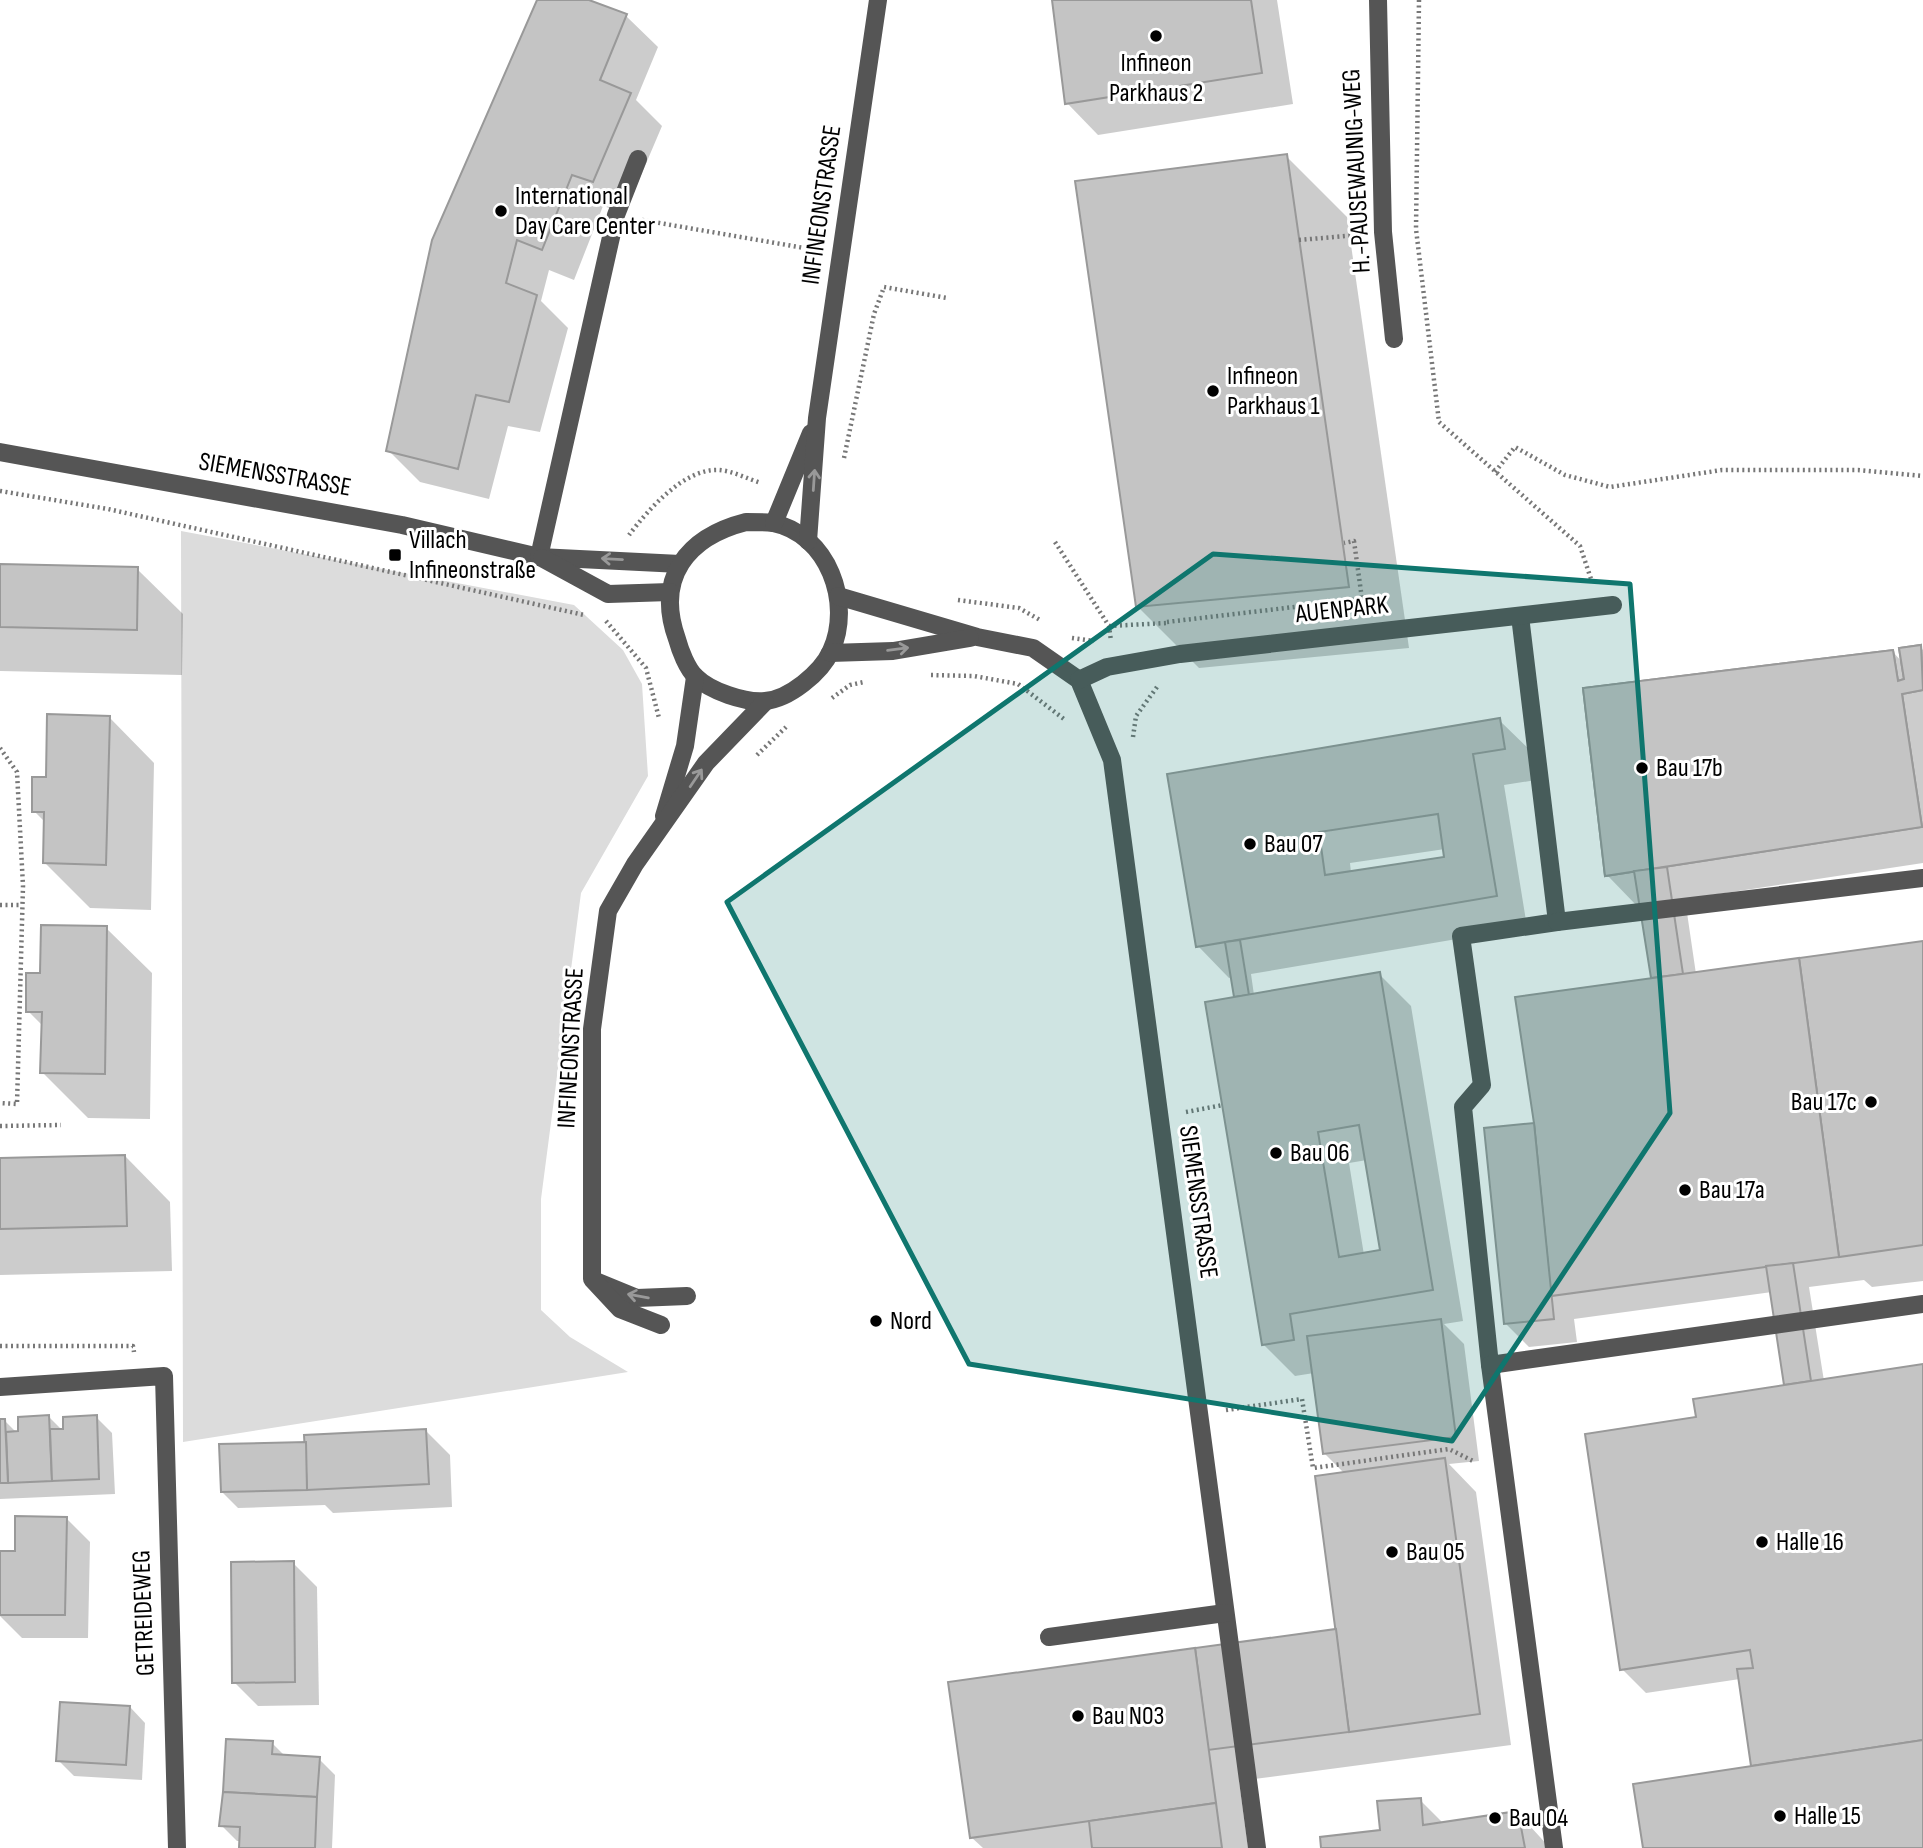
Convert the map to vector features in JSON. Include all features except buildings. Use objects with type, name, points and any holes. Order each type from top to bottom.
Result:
[{"type":"street","name":"INFINEONSTRASSE","points":[[808,541],[817,418],[878,0]]},
{"type":"street","name":"H.-PAUSEWAUNIG-WEG","points":[[1378,0],[1380,179],[1394,340]]},
{"type":"street","points":[[539,557],[616,215],[638,159]]},
{"type":"street","name":"INFINEONSTRASSE","points":[[774,523],[817,418]]},
{"type":"street","name":"SIEMENSSTRASSE","points":[[0,452],[388,522],[539,557],[680,564]]},
{"type":"street","points":[[746,522],[774,523],[808,541],[823,556],[838,596],[838,628],[830,653],[813,674],[788,694],[765,702],[731,696],[695,677],[670,621],[670,592],[680,564],[697,543],[720,528],[746,522]]},
{"type":"street","name":"SIEMENSSTRASSE","points":[[539,557],[608,594],[670,592]]},
{"type":"street","points":[[838,596],[977,637],[1033,648],[1079,680]]},
{"type":"street","name":"AUENPARK","points":[[1079,680],[1107,667],[1180,654],[1613,605]]},
{"type":"street","points":[[1520,616],[1557,922]]},
{"type":"street","points":[[830,653],[893,650],[977,637]]},
{"type":"street","name":"INFINEONSTRASSE","points":[[658,835],[685,746],[695,677]]},
{"type":"street","name":"SIEMENSSTRASSE","points":[[1079,680],[1112,760],[1257,1848]]},
{"type":"street","name":"INFINEONSTRASSE","points":[[592,1279],[592,1028],[608,911],[635,864],[658,835],[706,763],[765,702]]},
{"type":"street","points":[[1554,1848],[1490,1365],[1463,1107],[1482,1085],[1461,936],[1923,878]]},
{"type":"street","points":[[592,1279],[637,1298],[687,1296]]},
{"type":"street","points":[[592,1279],[620,1309],[661,1325]]},
{"type":"street","points":[[1490,1365],[1923,1304]]},
{"type":"street","name":"GETREIDEWEG","points":[[137,1377],[164,1376],[177,1848]]},
{"type":"street","points":[[0,1387],[137,1377]]},
{"type":"street","points":[[1049,1637],[1225,1613]]},
{"type":"path","points":[[1419,0],[1416,229],[1439,422],[1580,546],[1592,581],[1578,583]]},
{"type":"path","points":[[658,224],[841,254]]},
{"type":"path","points":[[844,461],[874,314],[884,287],[947,298]]},
{"type":"path","points":[[1495,472],[1515,447],[1565,475],[1610,487],[1722,470],[1858,470],[1923,476]]},
{"type":"path","points":[[628,537],[650,508],[682,481],[718,470],[768,485]]},
{"type":"path","points":[[0,491],[108,509],[591,616]]},
{"type":"path","points":[[1109,626],[1167,622],[1362,598],[1354,541],[1344,542]]},
{"type":"path","points":[[1055,542],[1109,626],[1111,641]]},
{"type":"path","points":[[952,599],[1019,608],[1042,621]]},
{"type":"path","points":[[604,619],[646,668],[660,720]]},
{"type":"path","points":[[1167,622],[1169,634]]},
{"type":"path","points":[[1065,634],[1077,640],[1119,641]]},
{"type":"path","points":[[921,675],[974,676],[1018,684],[1064,719],[1070,731]]},
{"type":"path","points":[[830,699],[850,685],[872,680]]},
{"type":"path","points":[[751,760],[785,727],[797,720]]},
{"type":"path","points":[[0,748],[17,772],[22,905],[17,1104],[0,1103]]},
{"type":"path","points":[[0,905],[22,905]]},
{"type":"path","points":[[1182,1113],[1223,1105]]},
{"type":"path","points":[[0,1126],[61,1125]]},
{"type":"path","points":[[0,1346],[133,1346],[137,1377]]},
{"type":"path","points":[[1199,1415],[1260,1403],[1302,1399],[1313,1468],[1449,1449],[1504,1476]]},
{"type":"highlighted area","points":[[1213,554],[1630,584],[1670,1113],[1452,1441],[969,1364],[727,902]]},
{"type":"shaded area","points":[[181,531],[574,605],[623,650],[642,684],[648,776],[581,893],[541,1199],[541,1310],[570,1337],[628,1372],[183,1442]]},
{"type":"place","name":"Infineon Parkhaus 2","points":[[1156,36]]},
{"type":"place","name":"International Day Care Center","points":[[501,211]]},
{"type":"place","name":"Infineon Parkhaus 1","points":[[1213,391]]},
{"type":"place","name":"Villach Infineonstraße","points":[[395,555]]},
{"type":"place","name":"Bau 17b","points":[[1642,768]]},
{"type":"place","name":"Bau 07","points":[[1250,844]]},
{"type":"place","name":"Bau 17c","points":[[1871,1102]]},
{"type":"place","name":"Bau 06","points":[[1276,1153]]},
{"type":"place","name":"Bau 17a","points":[[1685,1190]]},
{"type":"place","name":"Nord","points":[[876,1321]]},
{"type":"place","name":"Halle 16","points":[[1762,1542]]},
{"type":"place","name":"Bau 05","points":[[1392,1552]]},
{"type":"place","name":"Bau N03","points":[[1078,1716]]},
{"type":"place","name":"Halle 15","points":[[1780,1816]]},
{"type":"place","name":"Bau 04","points":[[1495,1818]]}]
